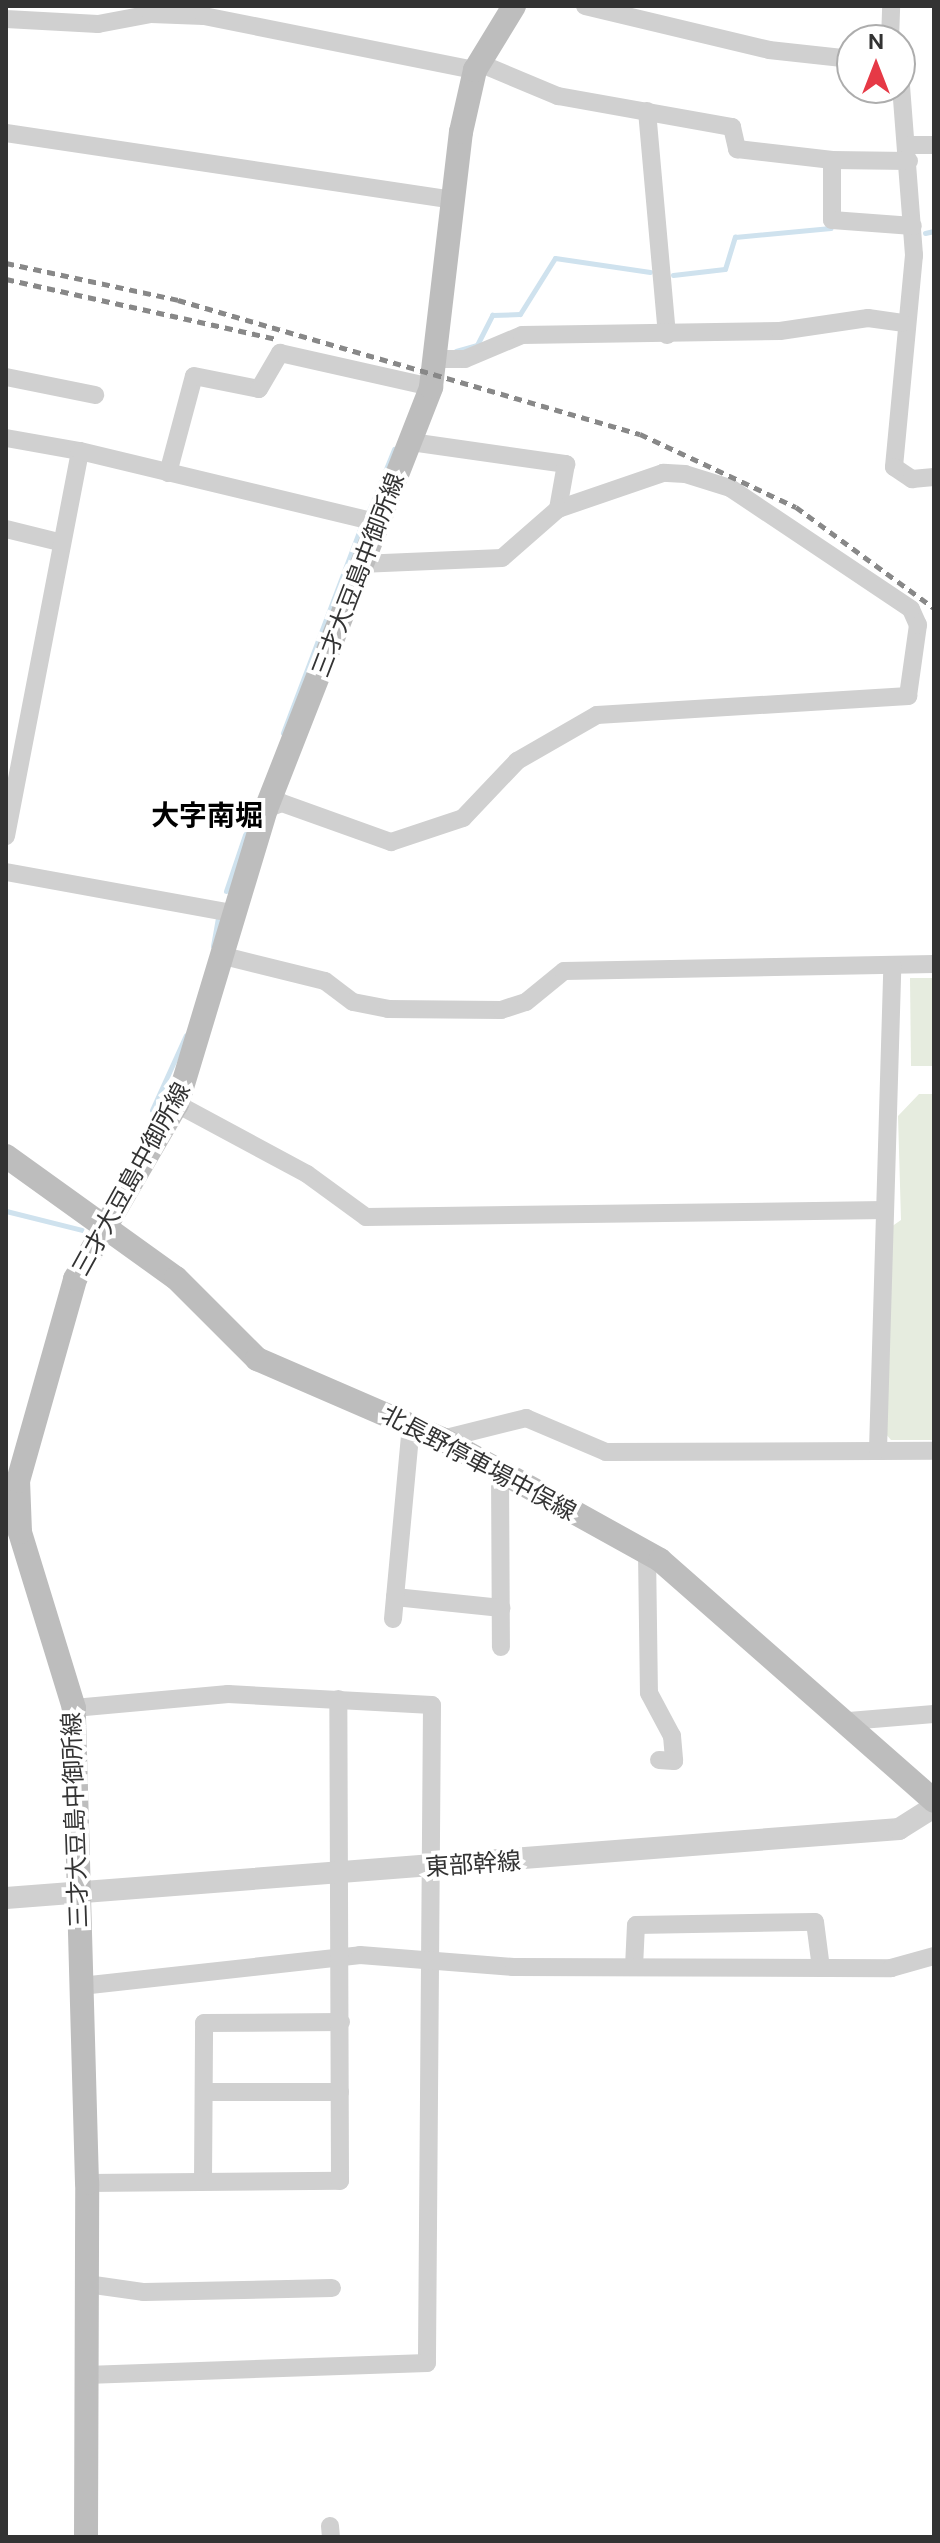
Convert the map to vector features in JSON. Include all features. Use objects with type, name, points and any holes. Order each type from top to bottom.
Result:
[{"type":"main road","name":"三才大豆島中御所線","points":[[86,2537],[87,2183],[76,1893],[74,1708],[11,1509],[29,1434],[75,1279],[177,1104],[224,956],[232,913],[266,809],[375,522],[411,442],[431,387],[438,359],[453,200],[477,66],[514,6]]},
{"type":"main road","name":"北長野停車場中俣線","points":[[6,1156],[176,1278],[257,1359],[442,1439],[647,1553],[849,1721],[934,1801]]},
{"type":"street","points":[[585,6],[627,10],[769,50],[836,57]]},
{"type":"street","points":[[6,19],[98,24],[151,14],[204,16],[477,66],[558,96],[732,127],[737,149],[832,160],[909,153],[934,145]]},
{"type":"street","points":[[903,104],[913,226],[903,323],[906,369],[894,467],[912,479],[934,477]]},
{"type":"street","points":[[647,111],[667,335]]},
{"type":"street","points":[[6,133],[453,200]]},
{"type":"street","points":[[832,160],[832,220],[913,226]]},
{"type":"street","points":[[438,359],[465,359],[522,335],[780,331],[868,318],[903,323]]},
{"type":"street","points":[[168,473],[194,376],[259,389],[280,353],[431,387]]},
{"type":"street","points":[[6,377],[95,395]]},
{"type":"street","points":[[6,438],[80,451],[375,522]]},
{"type":"street","points":[[411,442],[566,464],[558,509]]},
{"type":"street","points":[[6,836],[59,542],[80,451]]},
{"type":"street","points":[[266,809],[282,803],[391,842],[463,818],[517,761],[597,715],[908,696],[918,625],[911,609],[730,488],[663,473],[558,509],[502,558],[360,564]]},
{"type":"street","points":[[6,529],[59,542]]},
{"type":"street","points":[[6,872],[232,913]]},
{"type":"street","points":[[224,956],[325,981],[353,1002],[388,1009],[501,1010],[526,1002],[564,971],[934,964]]},
{"type":"street","points":[[878,1450],[892,966]]},
{"type":"street","points":[[177,1104],[307,1174],[366,1217],[885,1210]]},
{"type":"street","points":[[442,1439],[526,1418],[606,1452],[934,1451]]},
{"type":"street","points":[[393,1619],[411,1425]]},
{"type":"street","points":[[500,1471],[501,1647]]},
{"type":"street","points":[[647,1553],[649,1693],[672,1736],[674,1761],[659,1760]]},
{"type":"street","points":[[395,1597],[501,1608]]},
{"type":"street","points":[[74,1708],[228,1694],[432,1705],[434,1961],[427,2363],[86,2375]]},
{"type":"street","points":[[87,2183],[340,2181],[343,1956],[338,1699]]},
{"type":"street","points":[[849,1721],[934,1714]]},
{"type":"street","name":"東部幹線","points":[[6,1898],[899,1829],[934,1807]]},
{"type":"street","points":[[634,1967],[636,1925],[815,1922],[821,1968]]},
{"type":"street","points":[[81,1986],[343,1956],[634,1967],[821,1968],[891,1968],[934,1956]]},
{"type":"street","points":[[203,2181],[204,2023],[341,2022]]},
{"type":"street","points":[[205,2092],[340,2092]]},
{"type":"street","points":[[87,2284],[144,2292],[332,2288]]},
{"type":"shaded area","points":[[910,978],[934,978],[934,1066],[911,1066]]},
{"type":"shaded area","points":[[919,1094],[934,1094],[934,1440],[891,1440],[885,1433],[891,1227],[901,1220],[898,1116]]},
{"type":"waterway","points":[[673,275],[725,269],[735,237],[831,228]]},
{"type":"waterway","points":[[925,233],[934,231]]},
{"type":"waterway","points":[[456,351],[477,345],[492,315],[520,314],[555,258],[650,272]]},
{"type":"waterway","points":[[369,511],[394,449]]},
{"type":"waterway","points":[[283,733],[361,527]]},
{"type":"waterway","points":[[226,891],[251,817]]},
{"type":"waterway","points":[[213,946],[218,918]]},
{"type":"waterway","points":[[152,1110],[186,1035]]},
{"type":"waterway","points":[[6,1211],[82,1230]]},
{"type":"railway","points":[[6,263],[178,300],[640,434],[796,507],[934,608]]},
{"type":"railway","points":[[6,279],[276,339]]},
{"type":"district","name":"大字南堀","points":[[207,816]]}]
